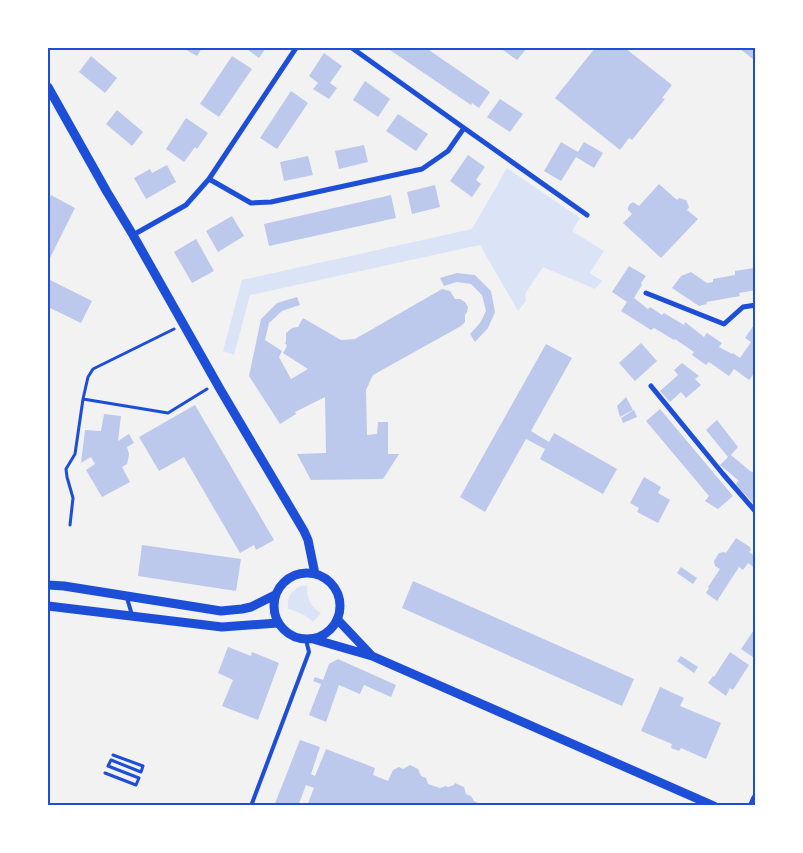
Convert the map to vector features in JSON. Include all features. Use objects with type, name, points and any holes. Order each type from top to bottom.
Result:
[{"type":"main road","points":[[753,806],[756,799]]},
{"type":"street","points":[[133,235],[186,205],[208,179],[296,48]]},
{"type":"street","points":[[352,48],[587,215]]},
{"type":"street","points":[[48,86],[216,382],[304,531],[308,540],[315,574]]},
{"type":"street","points":[[208,179],[251,203],[271,202],[422,169],[448,151],[464,128]]},
{"type":"street","points":[[646,293],[724,324],[743,306],[756,305]]},
{"type":"street","points":[[651,386],[756,512]]},
{"type":"street","points":[[310,639],[326,634],[338,619],[340,609],[339,599],[330,583],[315,574],[305,573],[287,580],[280,587],[273,605],[274,615],[278,624],[285,632],[295,638],[310,639],[372,656],[714,806]]},
{"type":"street","points":[[48,585],[222,611],[242,610],[275,596]]},
{"type":"street","points":[[48,606],[222,627],[278,624]]},
{"type":"street","points":[[338,619],[372,656]]},
{"type":"lane","points":[[126,596],[132,615]]},
{"type":"lane","points":[[251,806],[309,652],[310,639]]},
{"type":"path","points":[[70,525],[73,498],[66,469],[75,454],[88,377],[93,369],[175,329]]},
{"type":"path","points":[[83,399],[168,413],[216,382]]},
{"type":"path","points":[[105,773],[136,785],[139,778],[108,766],[110,760],[141,772],[143,766],[113,755]]},
{"type":"shaded area","points":[[507,168],[580,218],[572,231],[604,251],[590,273],[602,281],[595,289],[543,267],[525,294],[526,301],[518,311],[480,245],[250,295],[234,355],[223,351],[242,280],[472,229]]},
{"type":"shaded area","points":[[301,586],[307,586],[310,602],[321,613],[313,622],[307,617],[288,609],[290,595]]},
{"type":"building","points":[[183,48],[202,48],[197,56]]},
{"type":"building","points":[[245,48],[266,48],[259,58]]},
{"type":"building","points":[[387,48],[426,48],[490,92],[479,108],[472,103],[471,105]]},
{"type":"building","points":[[500,48],[527,48],[517,60]]},
{"type":"building","points":[[595,48],[625,48],[672,85],[662,98],[665,99],[632,140],[629,138],[620,150],[555,98]]},
{"type":"building","points":[[739,48],[756,48],[756,58],[754,60]]},
{"type":"building","points":[[324,53],[342,66],[330,83],[337,88],[329,99],[313,89],[318,83],[309,76]]},
{"type":"building","points":[[91,56],[117,78],[105,93],[79,72]]},
{"type":"building","points":[[232,56],[252,69],[219,117],[200,104]]},
{"type":"building","points":[[365,81],[390,99],[378,117],[353,100]]},
{"type":"building","points":[[291,91],[308,103],[277,149],[260,138]]},
{"type":"building","points":[[500,99],[523,114],[510,132],[487,117]]},
{"type":"building","points":[[117,110],[143,132],[132,146],[106,124]]},
{"type":"building","points":[[398,114],[428,134],[416,151],[386,131]]},
{"type":"building","points":[[186,118],[208,133],[197,149],[195,147],[184,162],[166,149]]},
{"type":"building","points":[[561,142],[578,152],[584,142],[603,153],[594,168],[576,157],[561,181],[544,171]]},
{"type":"building","points":[[364,145],[368,162],[339,169],[335,151]]},
{"type":"building","points":[[468,155],[485,167],[476,180],[481,184],[472,197],[450,181]]},
{"type":"building","points":[[308,156],[313,175],[284,181],[280,162]]},
{"type":"building","points":[[167,165],[176,182],[146,199],[134,178],[150,169],[152,173]]},
{"type":"building","points":[[659,184],[677,200],[679,198],[686,200],[689,207],[687,210],[698,219],[661,258],[623,223],[632,214],[628,210],[630,204],[633,202],[639,206]]},
{"type":"building","points":[[435,185],[440,207],[412,214],[407,192]]},
{"type":"building","points":[[51,195],[75,208],[49,260],[48,202]]},
{"type":"building","points":[[391,195],[396,218],[269,246],[264,224]]},
{"type":"building","points":[[232,216],[244,236],[218,252],[206,231]]},
{"type":"building","points":[[196,239],[214,271],[192,283],[174,252]]},
{"type":"building","points":[[629,266],[646,276],[634,298],[648,309],[650,307],[662,315],[664,313],[684,325],[685,322],[704,337],[707,333],[722,343],[719,347],[740,358],[751,342],[745,338],[756,322],[756,371],[749,380],[734,369],[729,376],[709,362],[706,365],[692,355],[694,352],[675,339],[654,328],[651,330],[621,311],[627,302],[612,292]]},
{"type":"building","points":[[754,268],[756,271],[756,290],[739,293],[740,296],[706,302],[707,304],[699,306],[672,288],[681,276],[691,272],[707,283],[713,282],[713,279],[735,275],[735,271]]},
{"type":"building","points":[[457,273],[475,275],[491,291],[495,312],[488,328],[475,342],[470,334],[480,323],[486,311],[482,295],[471,284],[457,282],[444,286],[440,278]]},
{"type":"building","points":[[48,279],[92,301],[81,323],[48,307]]},
{"type":"building","points":[[442,289],[450,291],[455,299],[465,302],[468,307],[465,322],[373,375],[366,390],[367,435],[377,434],[378,422],[388,422],[388,454],[399,454],[383,479],[311,480],[297,454],[326,453],[325,397],[295,412],[296,414],[280,424],[249,376],[261,319],[277,303],[297,297],[300,305],[282,311],[269,323],[265,340],[282,351],[279,357],[291,379],[308,369],[283,353],[287,346],[285,343],[286,333],[292,328],[298,327],[303,318],[341,340],[355,339]]},
{"type":"building","points":[[641,343],[657,361],[635,381],[619,363]]},
{"type":"building","points":[[546,344],[572,358],[531,431],[549,442],[554,433],[617,469],[603,494],[540,459],[545,449],[526,439],[485,512],[460,497]]},
{"type":"building","points":[[682,363],[699,376],[695,379],[701,385],[686,398],[681,392],[670,402],[660,391],[678,375],[674,370]]},
{"type":"building","points":[[626,397],[633,410],[620,417],[617,406]]},
{"type":"building","points":[[195,405],[274,540],[256,550],[254,545],[240,553],[184,457],[159,471],[139,437]]},
{"type":"building","points":[[660,409],[733,496],[718,509],[705,501],[709,496],[646,421]]},
{"type":"building","points":[[634,410],[637,417],[623,423],[621,418]]},
{"type":"building","points":[[104,414],[121,416],[118,441],[129,434],[134,443],[127,447],[129,454],[127,464],[122,467],[130,482],[102,497],[86,470],[95,464],[91,457],[81,463],[85,430],[101,431]]},
{"type":"building","points":[[717,420],[738,447],[731,455],[756,474],[756,506],[736,485],[739,481],[720,465],[728,457],[706,430]]},
{"type":"building","points":[[644,477],[661,487],[658,493],[670,500],[658,523],[637,512],[639,508],[630,503]]},
{"type":"building","points":[[736,538],[750,547],[751,550],[749,552],[755,556],[756,569],[748,563],[743,570],[739,567],[717,601],[706,593],[720,569],[715,566],[714,561],[719,553],[726,553]]},
{"type":"building","points":[[142,545],[241,559],[236,591],[138,576]]},
{"type":"building","points":[[681,567],[697,578],[693,584],[677,573]]},
{"type":"building","points":[[413,581],[634,679],[622,706],[402,608]]},
{"type":"building","points":[[756,627],[756,659],[741,649]]},
{"type":"building","points":[[228,647],[251,656],[252,652],[279,663],[258,720],[222,706],[233,680],[218,673]]},
{"type":"building","points":[[730,652],[749,665],[733,690],[730,688],[726,696],[708,683]]},
{"type":"building","points":[[681,656],[698,667],[694,673],[677,661]]},
{"type":"building","points":[[338,659],[396,685],[391,697],[364,685],[360,694],[339,685],[326,722],[309,715],[321,684],[313,681],[315,677],[323,680],[329,664]]},
{"type":"building","points":[[660,687],[684,698],[680,706],[721,723],[706,759],[681,748],[679,751],[671,748],[672,744],[641,731]]},
{"type":"building","points":[[300,740],[320,747],[311,774],[315,776],[326,749],[375,768],[373,775],[388,781],[393,770],[399,767],[403,769],[410,765],[418,769],[421,776],[426,778],[428,784],[440,788],[454,785],[455,783],[464,787],[466,794],[471,796],[474,801],[485,806],[307,806],[314,788],[306,785],[298,806],[274,806]]}]
